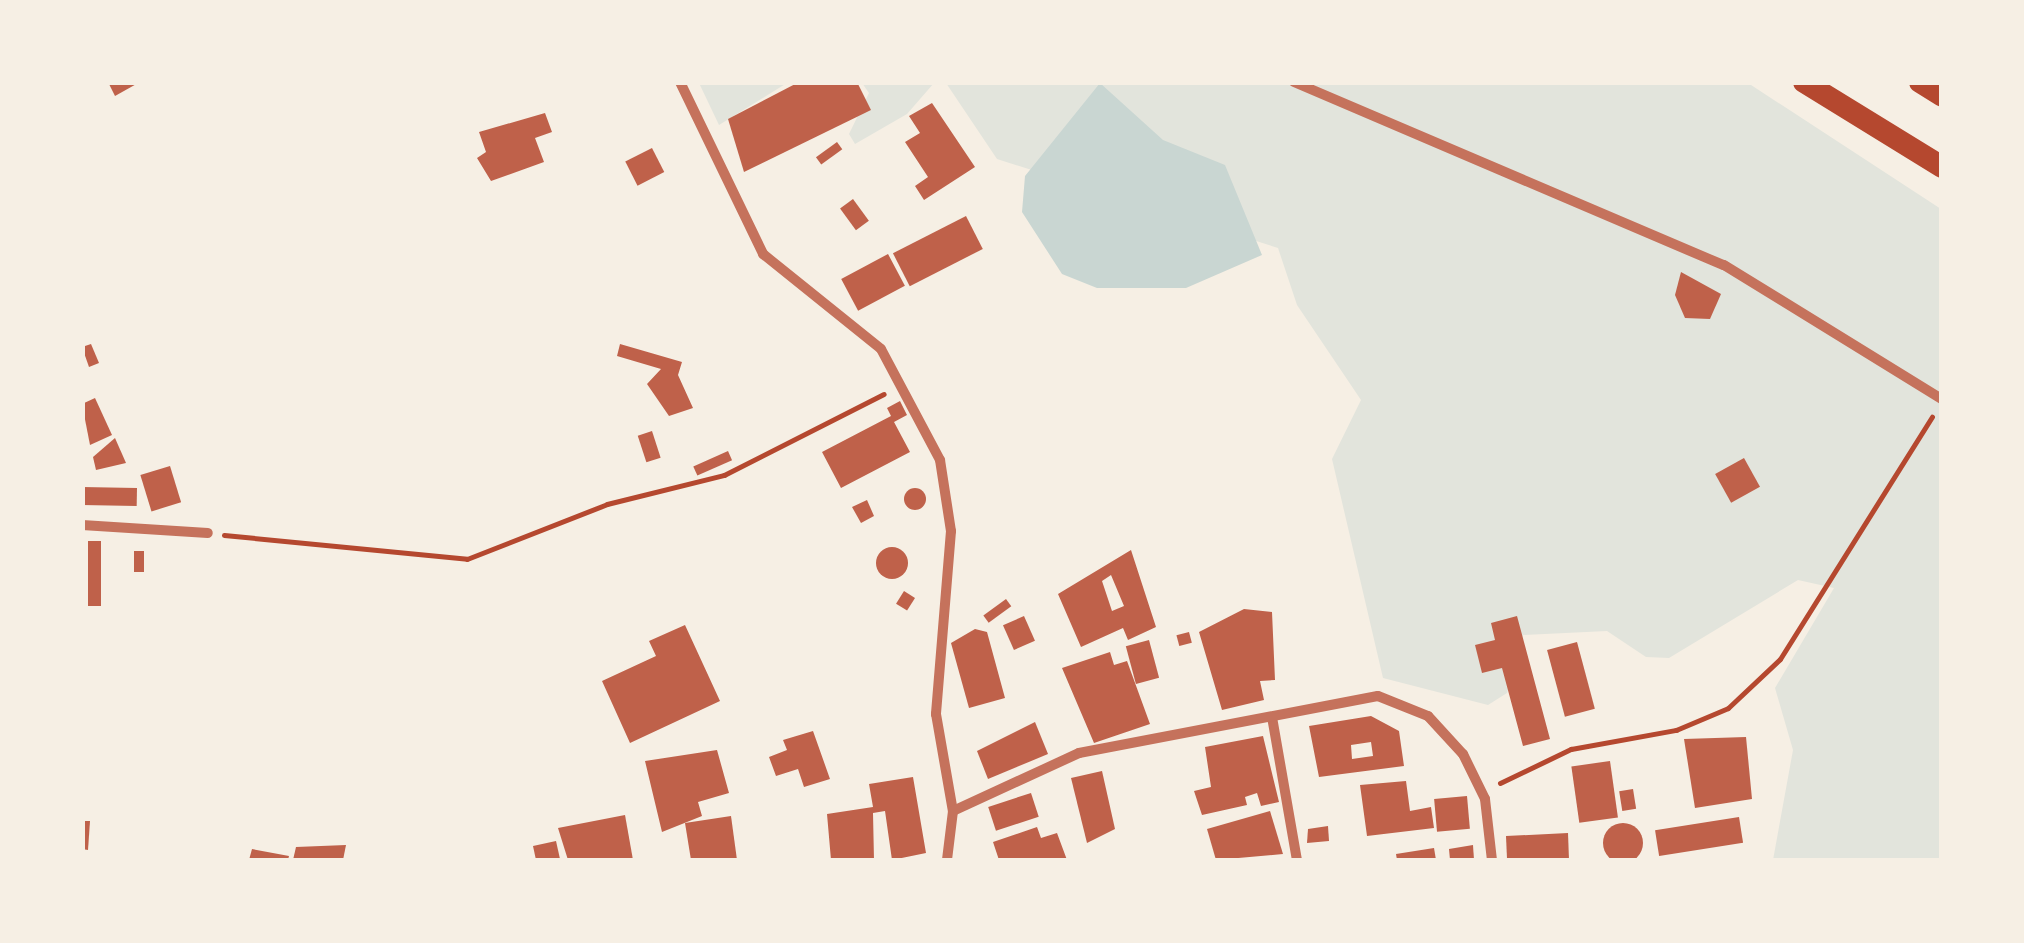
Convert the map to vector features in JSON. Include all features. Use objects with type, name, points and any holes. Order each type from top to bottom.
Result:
[{"type":"highway","points":[[1804,82],[1942,167]]},
{"type":"highway","points":[[1920,82],[1942,96]]},
{"type":"street","points":[[680,82],[763,254],[881,349],[904,384],[940,460],[951,531],[936,714],[954,811],[947,860]]},
{"type":"street","points":[[1294,82],[1724,265],[1942,400]]},
{"type":"street","points":[[82,525],[208,533]]},
{"type":"street","points":[[954,811],[1079,753],[1378,696],[1428,716],[1482,792],[1492,860]]},
{"type":"street","points":[[1272,716],[1297,860]]},
{"type":"path","points":[[208,533],[467,559],[608,504],[724,475],[904,384]]},
{"type":"path","points":[[1482,792],[1571,749],[1676,730],[1728,708],[1780,659],[1942,400]]},
{"type":"shaded area","points":[[699,83],[787,83],[719,125]]},
{"type":"shaded area","points":[[862,83],[934,83],[907,114],[855,144],[849,134],[869,93]]},
{"type":"shaded area","points":[[946,83],[1748,83],[1941,209],[1941,860],[1773,860],[1793,750],[1775,688],[1834,588],[1798,580],[1669,658],[1646,657],[1607,631],[1523,635],[1507,693],[1488,705],[1383,678],[1332,459],[1361,400],[1297,305],[1278,248],[997,159]]},
{"type":"shaded area","points":[[1100,83],[1163,140],[1225,165],[1262,255],[1186,288],[1097,288],[1062,274],[1022,212],[1025,176]]},
{"type":"building","points":[[108,82],[140,82],[115,96]]},
{"type":"building","points":[[799,82],[857,82],[871,110],[744,172],[728,119]]},
{"type":"building","points":[[932,103],[975,167],[924,200],[915,186],[928,177],[905,142],[920,133],[909,116]]},
{"type":"building","points":[[545,113],[552,132],[535,138],[544,162],[491,181],[477,158],[486,152],[479,132]]},
{"type":"building","points":[[837,142],[842,149],[821,165],[816,157]]},
{"type":"building","points":[[652,148],[664,172],[638,186],[625,162]]},
{"type":"building","points":[[853,199],[869,221],[856,230],[840,208]]},
{"type":"building","points":[[966,216],[983,249],[910,286],[893,253]]},
{"type":"building","points":[[888,254],[905,286],[858,311],[841,279]]},
{"type":"building","points":[[1681,272],[1721,294],[1710,319],[1685,318],[1675,295]]},
{"type":"building","points":[[91,344],[99,363],[89,367],[82,347]]},
{"type":"building","points":[[620,344],[682,362],[678,375],[693,408],[669,416],[647,384],[661,369],[617,356]]},
{"type":"building","points":[[95,398],[112,435],[90,445],[82,404]]},
{"type":"building","points":[[900,401],[907,415],[894,422],[910,452],[841,488],[822,452],[891,416],[887,408]]},
{"type":"building","points":[[652,431],[661,458],[646,462],[638,436]]},
{"type":"building","points":[[115,438],[126,463],[96,470],[93,457]]},
{"type":"building","points":[[728,451],[732,460],[697,476],[693,466]]},
{"type":"building","points":[[1744,458],[1760,487],[1731,503],[1715,474]]},
{"type":"building","points":[[170,466],[181,502],[151,511],[140,475]]},
{"type":"building","points":[[82,487],[137,488],[137,506],[82,505]]},
{"type":"building","points":[[915,488],[923,491],[923,507],[915,510],[907,507],[904,499],[907,491]]},
{"type":"building","points":[[867,500],[874,516],[861,523],[852,507]]},
{"type":"building","points":[[88,541],[101,541],[101,606],[88,606]]},
{"type":"building","points":[[892,547],[903,552],[908,563],[903,574],[892,579],[881,574],[876,563],[881,552]]},
{"type":"building","points":[[1131,550],[1156,627],[1128,640],[1123,628],[1081,647],[1058,594]],"holes":[[[1111,575],[1124,606],[1112,611],[1102,581]]]},
{"type":"building","points":[[134,551],[144,551],[144,572],[134,572]]},
{"type":"building","points":[[904,591],[915,598],[907,611],[896,604]]},
{"type":"building","points":[[1006,599],[1011,606],[989,623],[983,615]]},
{"type":"building","points":[[1244,609],[1272,612],[1275,680],[1260,681],[1264,700],[1222,710],[1199,632]]},
{"type":"building","points":[[1024,616],[1035,641],[1014,650],[1003,625]]},
{"type":"building","points":[[1517,616],[1550,739],[1523,746],[1502,668],[1482,673],[1475,645],[1495,640],[1491,623]]},
{"type":"building","points":[[685,625],[720,701],[630,743],[602,681],[656,656],[649,641]]},
{"type":"building","points":[[975,629],[987,632],[1005,698],[969,708],[951,643]]},
{"type":"building","points":[[1189,632],[1192,643],[1179,646],[1176,635]]},
{"type":"building","points":[[1149,640],[1159,678],[1136,684],[1126,646]]},
{"type":"building","points":[[1577,642],[1595,709],[1565,717],[1547,650]]},
{"type":"building","points":[[1110,652],[1114,665],[1127,661],[1150,724],[1094,743],[1062,668]]},
{"type":"building","points":[[1371,716],[1399,731],[1404,766],[1319,777],[1309,726]],"holes":[[[1371,742],[1373,756],[1352,759],[1351,745]]]},
{"type":"building","points":[[1035,722],[1048,754],[988,779],[977,751]]},
{"type":"building","points":[[813,731],[830,779],[804,787],[798,769],[776,776],[769,757],[787,750],[783,740]]},
{"type":"building","points":[[1263,736],[1279,802],[1261,806],[1257,793],[1245,797],[1247,805],[1202,815],[1194,791],[1211,787],[1205,747]]},
{"type":"building","points":[[1746,737],[1752,799],[1695,808],[1684,739]]},
{"type":"building","points":[[717,750],[729,793],[698,802],[702,816],[662,832],[645,761]]},
{"type":"building","points":[[1610,761],[1618,817],[1579,823],[1571,766]]},
{"type":"building","points":[[1102,771],[1115,829],[1087,843],[1071,778]]},
{"type":"building","points":[[913,777],[926,853],[892,860],[885,811],[873,813],[874,860],[831,860],[827,814],[873,807],[869,784]]},
{"type":"building","points":[[1406,781],[1410,811],[1431,807],[1434,828],[1367,836],[1360,785]]},
{"type":"building","points":[[1633,789],[1636,809],[1622,811],[1619,791]]},
{"type":"building","points":[[1031,793],[1039,817],[996,831],[988,807]]},
{"type":"building","points":[[1467,796],[1470,829],[1437,832],[1434,799]]},
{"type":"building","points":[[1270,811],[1283,854],[1216,860],[1207,829]]},
{"type":"building","points":[[625,815],[633,860],[568,860],[558,828]]},
{"type":"building","points":[[731,816],[737,860],[691,860],[685,823]]},
{"type":"building","points":[[1739,817],[1743,843],[1659,856],[1655,830]]},
{"type":"building","points":[[82,821],[90,821],[88,850],[82,849]]},
{"type":"building","points":[[1623,823],[1637,829],[1643,843],[1637,857],[1623,863],[1609,857],[1603,843],[1609,829]]},
{"type":"building","points":[[1328,826],[1329,841],[1307,843],[1308,829]]},
{"type":"building","points":[[1037,827],[1041,838],[1057,833],[1067,860],[999,860],[993,842]]},
{"type":"building","points":[[1568,833],[1569,860],[1507,859],[1506,836]]},
{"type":"building","points":[[556,841],[560,859],[536,860],[533,846]]},
{"type":"building","points":[[346,845],[343,860],[293,860],[296,847]]},
{"type":"building","points":[[1473,845],[1474,860],[1450,860],[1449,849]]},
{"type":"building","points":[[1434,848],[1436,860],[1397,860],[1396,854]]},
{"type":"building","points":[[252,849],[289,856],[288,860],[249,860]]}]
